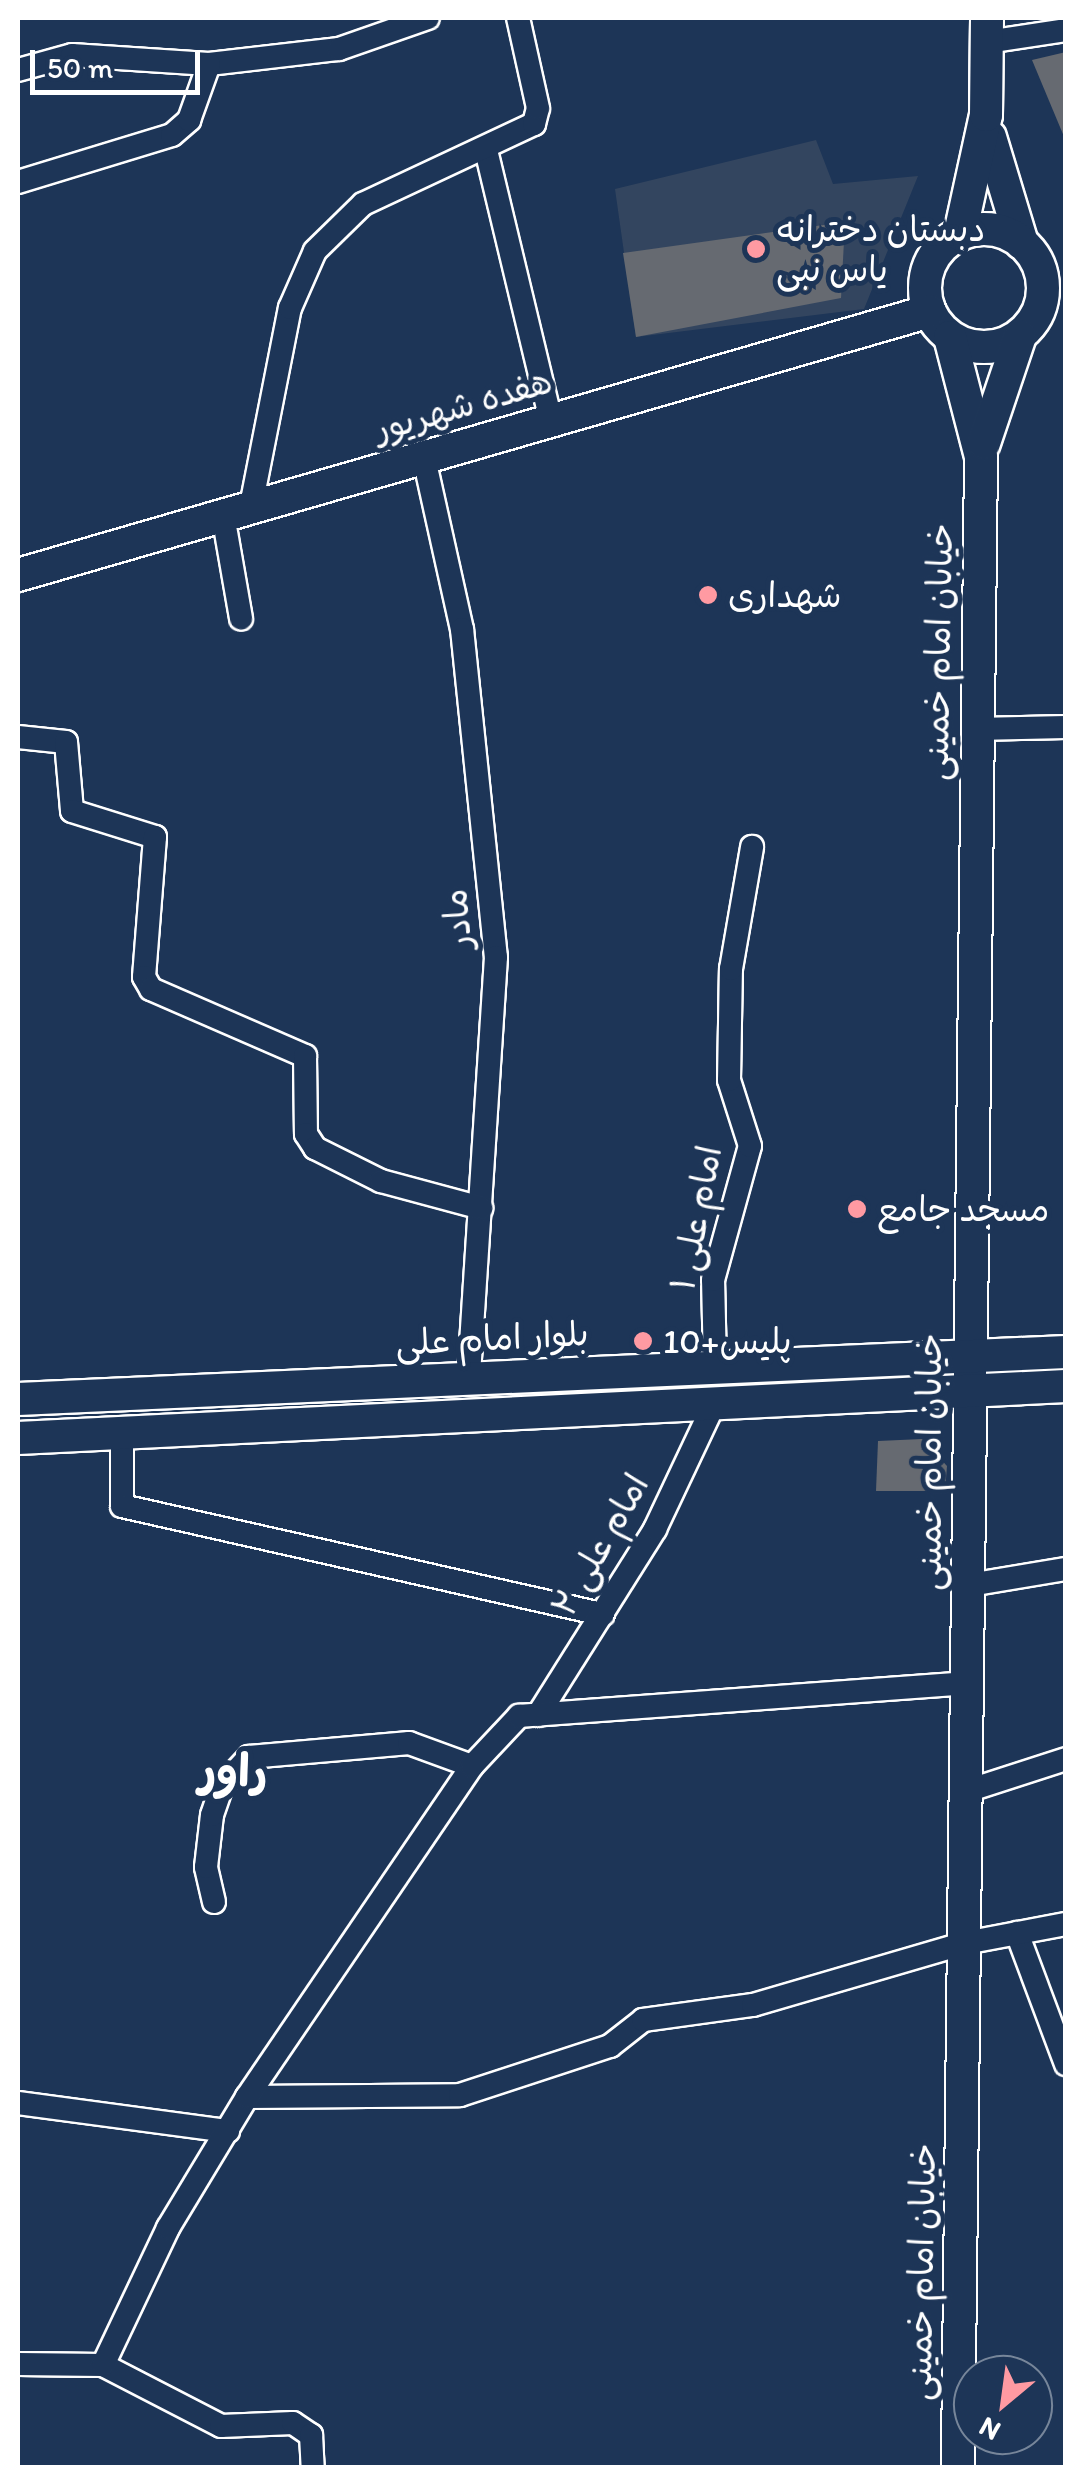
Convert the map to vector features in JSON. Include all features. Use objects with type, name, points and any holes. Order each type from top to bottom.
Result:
[{"type":"street","points":[[18,70],[72,55],[209,64],[339,49],[428,18]]},
{"type":"street","points":[[242,618],[237,510],[290,308],[315,251],[362,204],[486,150],[534,124],[538,108],[518,18]]},
{"type":"street","points":[[981,458],[926,270],[960,234],[986,116],[987,30],[1066,30]]},
{"type":"street","points":[[18,182],[172,135],[190,120],[209,64]]},
{"type":"street","points":[[986,116],[1022,242]]},
{"type":"street","points":[[486,150],[551,421]]},
{"type":"street","points":[[960,234],[983,228],[1022,242],[1054,274],[1037,317],[1020,336],[981,458]]},
{"type":"street","points":[[940,324],[973,347],[1020,336]]},
{"type":"street","name":"هفده شهریور","points":[[18,575],[551,421],[940,324]]},
{"type":"street","name":"مادر","points":[[424,458],[462,628],[496,957],[469,1379]]},
{"type":"street","name":"خیابان امام خمینی","points":[[958,2468],[981,458]]},
{"type":"street","points":[[976,729],[1066,727]]},
{"type":"street","points":[[18,736],[66,742],[72,811],[155,838],[144,976],[151,989],[247,1026],[304,1056],[306,1134],[316,1148],[381,1181],[480,1208]]},
{"type":"street","name":"امام علی ۱","points":[[715,1366],[713,1280],[750,1146],[729,1080],[731,969],[752,847]]},
{"type":"street","name":"بلوار امام علی","points":[[18,1399],[1066,1352]]},
{"type":"street","points":[[18,1438],[1066,1386]]},
{"type":"street","name":"امام علی ۲","points":[[538,1715],[655,1529],[714,1404]]},
{"type":"street","points":[[122,1433],[122,1506],[603,1614]]},
{"type":"street","points":[[969,1585],[1066,1569]]},
{"type":"street","points":[[103,2366],[168,2228],[246,2097],[472,1766],[518,1716],[968,1683]]},
{"type":"street","points":[[214,1902],[206,1867],[212,1815],[222,1786],[249,1757],[409,1743],[472,1766]]},
{"type":"street","points":[[967,1790],[1066,1759]]},
{"type":"street","points":[[246,2097],[460,2095],[610,2046],[643,2020],[752,2005],[965,1943],[1066,1924]]},
{"type":"street","points":[[1017,1933],[1066,2064]]},
{"type":"street","points":[[18,2103],[228,2130]]},
{"type":"street","points":[[18,2364],[103,2366],[221,2426],[303,2428],[312,2436],[313,2468]]},
{"type":"shaded area","name":"دبستان دخترانه یاس نبی","points":[[816,140],[833,184],[918,176],[864,309],[636,337],[615,189]]},
{"type":"building","points":[[1066,52],[1066,139],[1065,139],[1032,60]]},
{"type":"building","points":[[845,222],[841,298],[636,337],[623,253]]},
{"type":"building","points":[[922,1439],[947,1466],[945,1491],[876,1491],[878,1441]]},
{"type":"place","name":"دبستان دخترانه یاس نبی","points":[[756,249]]},
{"type":"place","name":"شهداری","points":[[708,595]]},
{"type":"place","name":"مسجد جامع","points":[[857,1209]]},
{"type":"place","name":"پلیس+10","points":[[643,1341]]},
{"type":"district","name":"راور","points":[[233,1771]]}]
